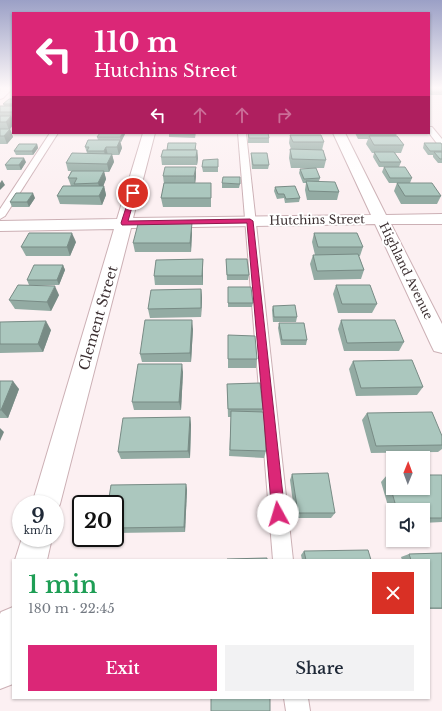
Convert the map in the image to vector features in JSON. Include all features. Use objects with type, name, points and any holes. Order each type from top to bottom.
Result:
[{"type":"street","name":"Clement Street","points":[[48,495],[149,134]]},
{"type":"street","name":"Highland Avenue","points":[[339,134],[442,345]]},
{"type":"street","name":"Hutchins Street","points":[[0,226],[442,218]]},
{"type":"street","points":[[31,559],[35,547]]},
{"type":"street","points":[[0,671],[12,628]]},
{"type":"lane","points":[[430,130],[442,144]]},
{"type":"lane","points":[[0,216],[53,134]]},
{"type":"lane","points":[[242,134],[283,559]]},
{"type":"lane","points":[[296,699],[298,711]]},
{"type":"building","points":[[0,120],[8,120],[6,122],[0,122]]},
{"type":"building","points":[[0,129],[10,129],[4,136],[0,136]]},
{"type":"building","points":[[99,134],[122,134],[120,137],[97,137]]},
{"type":"building","points":[[248,134],[268,134],[269,138],[249,138]]},
{"type":"building","points":[[290,135],[321,135],[324,142],[293,142]]},
{"type":"building","points":[[369,136],[397,136],[404,145],[374,145]]},
{"type":"building","points":[[88,140],[120,140],[117,147],[106,147],[104,151],[87,151],[89,147],[85,147]]},
{"type":"building","points":[[168,143],[196,143],[195,150],[167,150]]},
{"type":"building","points":[[424,143],[441,143],[442,151],[430,151]]},
{"type":"building","points":[[19,144],[37,144],[32,151],[14,151]]},
{"type":"building","points":[[290,149],[323,150],[326,160],[292,159]]},
{"type":"building","points":[[163,150],[197,150],[196,157],[161,157]]},
{"type":"building","points":[[374,152],[394,152],[401,162],[380,162]]},
{"type":"building","points":[[434,152],[442,152],[442,159],[440,159]]},
{"type":"building","points":[[72,153],[112,154],[107,164],[66,163]]},
{"type":"building","points":[[251,153],[267,153],[269,165],[253,165]]},
{"type":"building","points":[[11,158],[24,158],[19,165],[5,165]]},
{"type":"building","points":[[218,159],[218,167],[202,167],[203,160]]},
{"type":"building","points":[[165,167],[196,167],[194,176],[163,176]]},
{"type":"building","points":[[384,167],[405,167],[412,178],[390,178]]},
{"type":"building","points":[[316,168],[320,178],[304,179],[300,169]]},
{"type":"building","points":[[72,171],[104,171],[98,183],[74,184],[77,178],[68,178]]},
{"type":"building","points":[[223,177],[240,177],[240,184],[222,183]]},
{"type":"building","points":[[306,181],[335,182],[339,192],[309,191]]},
{"type":"building","points":[[164,183],[211,183],[211,198],[161,198]]},
{"type":"building","points":[[397,183],[432,183],[441,196],[405,196]]},
{"type":"building","points":[[63,186],[104,186],[99,196],[57,196]]},
{"type":"building","points":[[295,186],[300,198],[286,199],[284,194],[278,194],[275,187]]},
{"type":"building","points":[[16,193],[33,193],[27,202],[10,202]]},
{"type":"building","points":[[192,223],[190,243],[133,243],[138,224]]},
{"type":"building","points":[[29,233],[72,233],[67,247],[21,247]]},
{"type":"building","points":[[314,233],[357,233],[363,247],[318,247]]},
{"type":"building","points":[[358,254],[364,270],[317,271],[313,255]]},
{"type":"building","points":[[203,259],[202,276],[154,276],[156,260]]},
{"type":"building","points":[[226,259],[247,259],[249,275],[227,275]]},
{"type":"building","points":[[34,265],[63,265],[57,280],[27,280]]},
{"type":"building","points":[[18,285],[55,286],[47,302],[9,300]]},
{"type":"building","points":[[336,285],[370,285],[377,304],[342,304]]},
{"type":"building","points":[[228,287],[251,287],[253,303],[228,303]]},
{"type":"building","points":[[201,289],[201,308],[148,309],[151,290]]},
{"type":"building","points":[[295,305],[297,317],[274,317],[273,306]]},
{"type":"building","points":[[145,320],[192,320],[190,353],[140,354]]},
{"type":"building","points":[[341,320],[395,320],[404,342],[347,343]]},
{"type":"building","points":[[46,321],[38,344],[0,344],[0,322]]},
{"type":"building","points":[[279,323],[304,323],[307,340],[282,340]]},
{"type":"building","points":[[228,335],[255,336],[257,359],[228,359]]},
{"type":"building","points":[[412,360],[423,387],[361,388],[353,361]]},
{"type":"building","points":[[138,364],[182,364],[179,402],[132,402]]},
{"type":"building","points":[[0,381],[13,381],[1,410],[0,410]]},
{"type":"building","points":[[260,383],[263,409],[228,409],[227,384]]},
{"type":"building","points":[[231,411],[264,412],[266,451],[230,450]]},
{"type":"building","points":[[432,412],[442,436],[442,445],[376,446],[367,413]]},
{"type":"building","points":[[190,417],[188,451],[118,452],[123,418]]},
{"type":"building","points":[[328,473],[335,513],[298,513],[292,474]]},
{"type":"building","points":[[430,475],[442,475],[442,518],[430,518],[430,503],[395,503],[393,495],[430,495]]},
{"type":"building","points":[[186,484],[184,527],[124,528],[124,495],[109,495],[111,485]]},
{"type":"building","points":[[368,550],[371,559],[306,559],[304,551]]},
{"type":"building","points":[[442,553],[442,608],[430,608],[430,559],[411,559],[409,554]]},
{"type":"building","points":[[267,558],[267,559],[227,559]]},
{"type":"building","points":[[211,699],[270,699],[270,711],[211,711]]},
{"type":"route","points":[[133,193],[124,223],[250,221],[278,514]]}]
